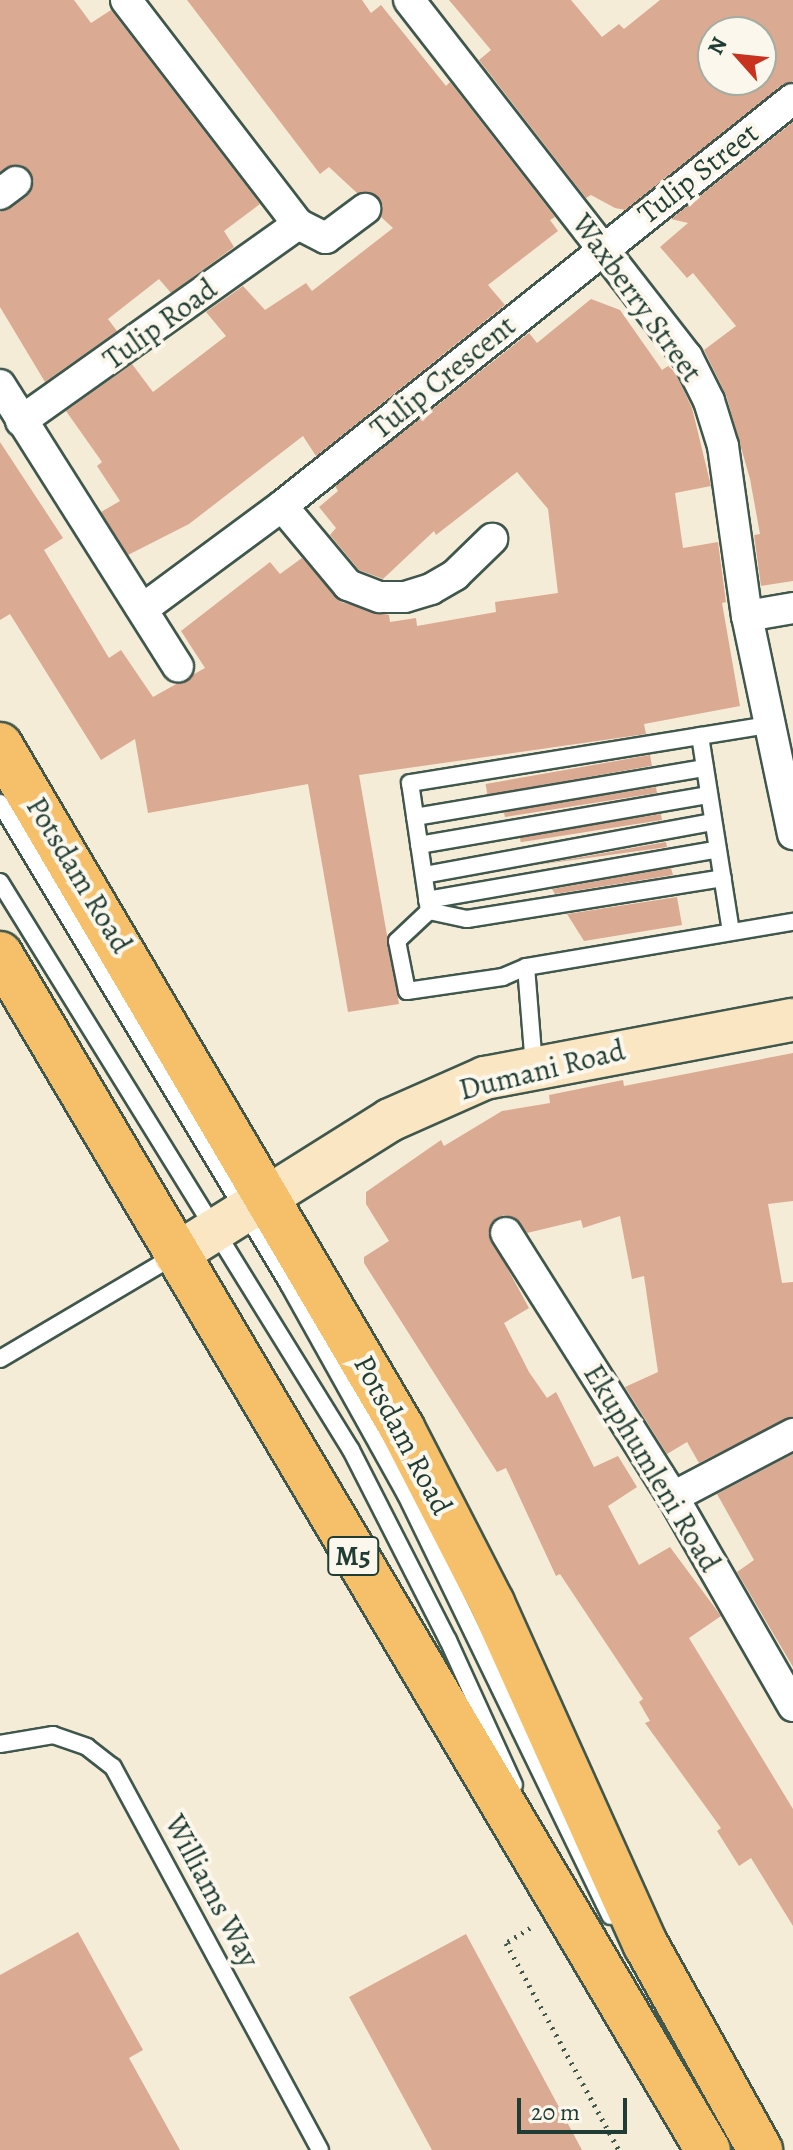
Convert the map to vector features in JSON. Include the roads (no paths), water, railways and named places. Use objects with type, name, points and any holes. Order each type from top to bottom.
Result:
[{"type":"main road","name":"Potsdam Road","points":[[0,745],[243,1214],[409,1442],[492,1603],[646,1945],[760,2150]]},
{"type":"main road","name":"M5","points":[[0,954],[530,1857],[708,2150]]},
{"type":"street","points":[[126,0],[298,224],[326,238],[365,209]]},
{"type":"street","name":"Waxberry Street","points":[[409,0],[687,357],[709,401],[723,446],[747,616],[773,724],[793,834]]},
{"type":"street","name":"Tulip Street","points":[[603,248],[793,99]]},
{"type":"street","name":"Tulip Road","points":[[21,421],[298,224]]},
{"type":"street","name":"Tulip Crescent","points":[[144,608],[282,506],[603,248]]},
{"type":"street","points":[[0,385],[144,608],[178,667]]},
{"type":"street","points":[[282,506],[348,585],[380,597],[405,597],[431,589],[455,575],[492,539]]},
{"type":"street","points":[[747,616],[793,608]]},
{"type":"street","name":"Dumani Road","points":[[175,1255],[390,1120],[485,1078],[534,1066],[793,1020]]},
{"type":"street","name":"Ekuphumleni Road","points":[[506,1233],[673,1497],[791,1697]]},
{"type":"street","points":[[673,1497],[793,1434]]},
{"type":"lane","points":[[428,906],[410,783],[773,724]]},
{"type":"lane","points":[[700,736],[731,931]]},
{"type":"lane","points":[[415,817],[705,768]]},
{"type":"lane","points":[[419,845],[709,795]]},
{"type":"lane","points":[[0,803],[406,1495],[643,1978]]},
{"type":"lane","points":[[424,875],[713,822]]},
{"type":"lane","points":[[718,849],[428,906],[397,941],[407,991],[503,977],[526,967],[793,922]]},
{"type":"lane","points":[[428,906],[467,919],[723,878]]},
{"type":"lane","points":[[0,882],[243,1214],[351,1450],[448,1640],[522,1805],[530,1857]]},
{"type":"lane","points":[[526,967],[534,1066]]},
{"type":"lane","points":[[0,1359],[175,1255]]},
{"type":"lane","name":"Williams Way","points":[[0,1744],[53,1735],[87,1747],[113,1767],[320,2150]]}]
